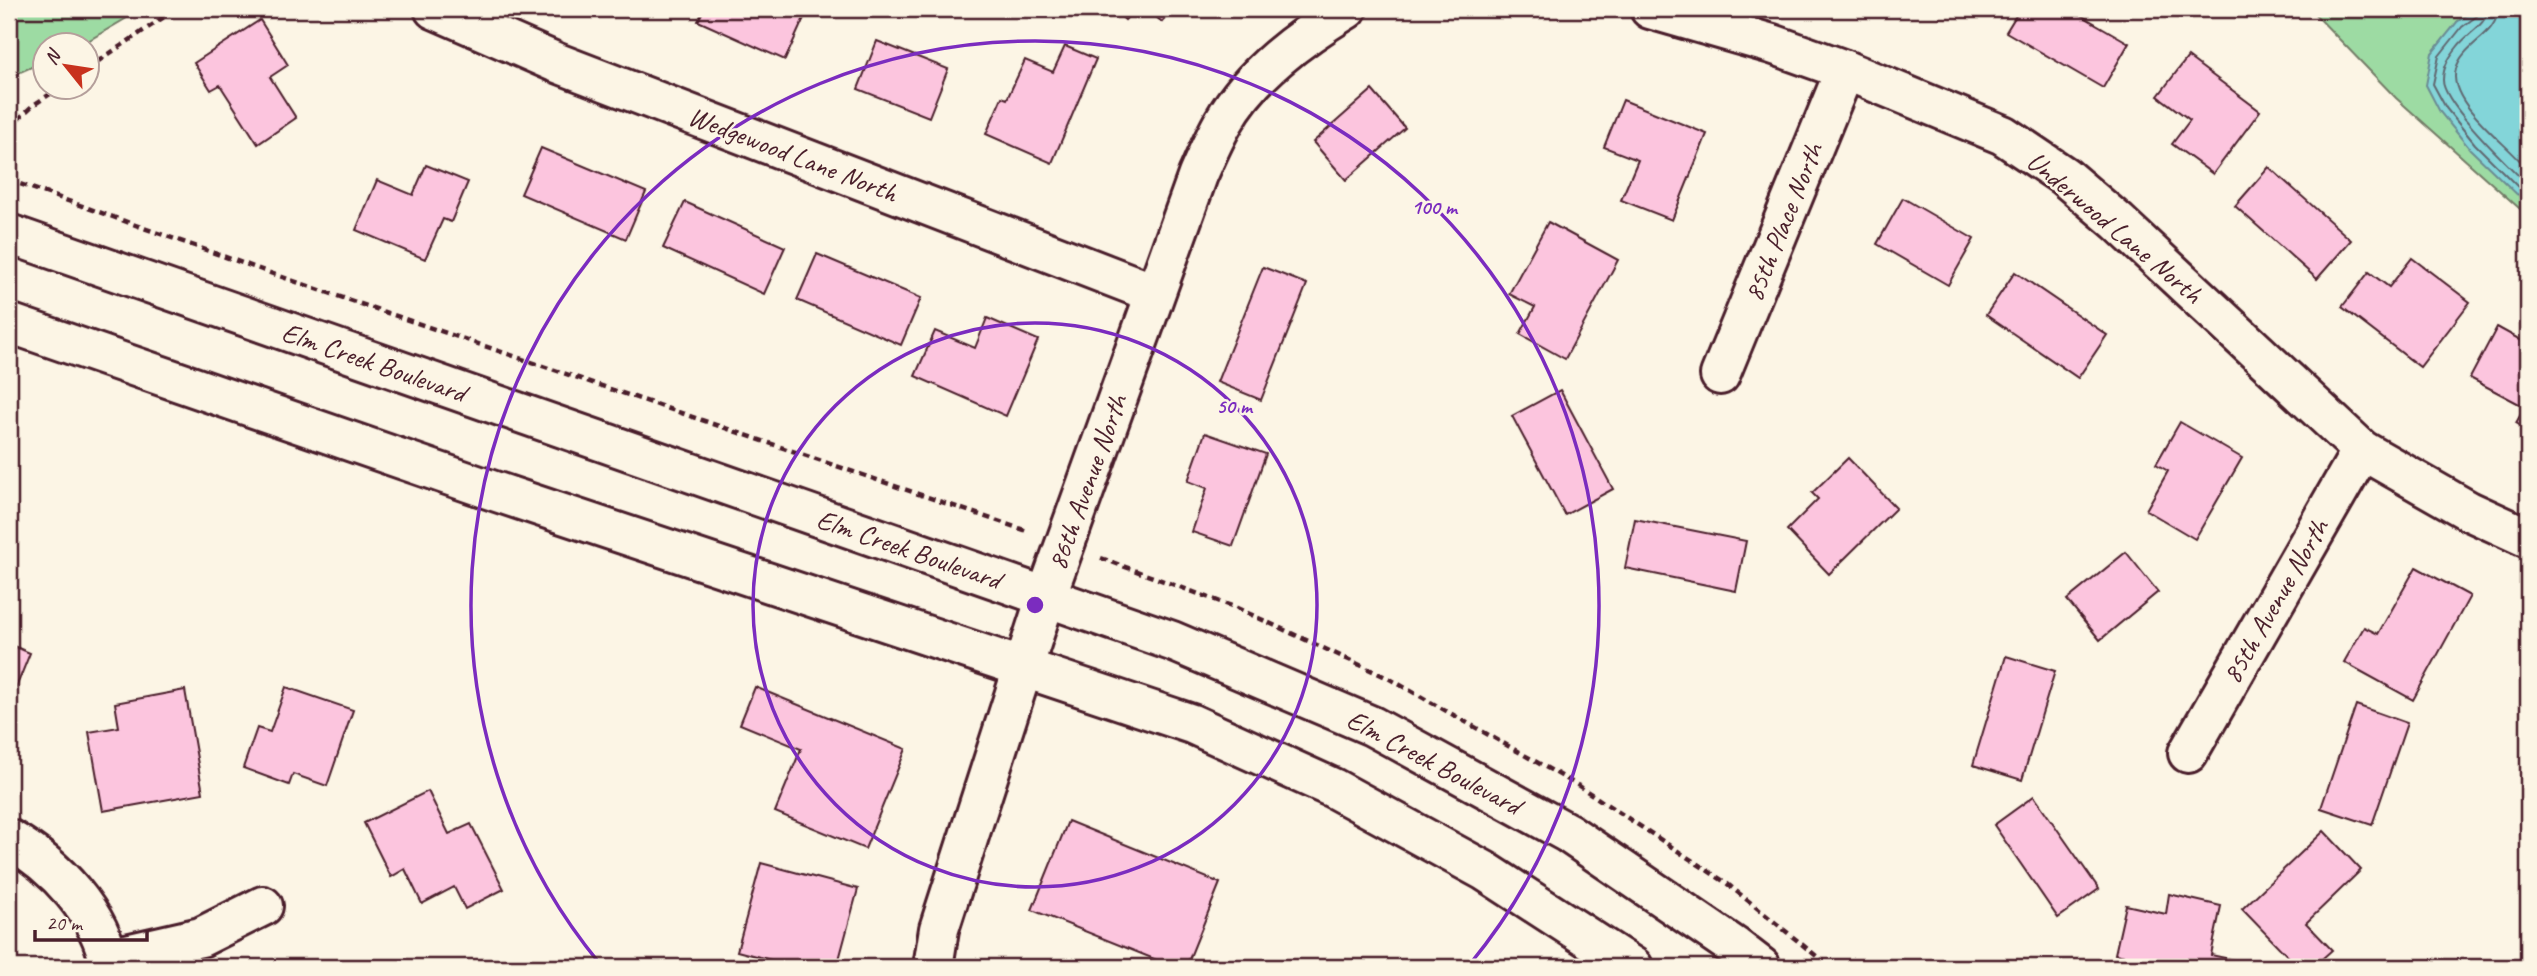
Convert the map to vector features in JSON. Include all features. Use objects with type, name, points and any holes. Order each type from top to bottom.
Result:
[{"type":"street","name":"Wedgewood Lane North","points":[[435,9],[555,62],[1154,293]]},
{"type":"street","name":"86th Avenue North","points":[[933,967],[943,918],[1046,597],[1198,175],[1224,119],[1262,72],[1308,33],[1347,9]]},
{"type":"street","name":"Underwood Lane North","points":[[1650,9],[1772,44],[1845,70],[2003,135],[2064,176],[2171,270],[2362,450],[2469,511],[2528,538]]},
{"type":"street","name":"85th Place North","points":[[1720,375],[1845,70]]},
{"type":"street","name":"Elm Creek Boulevard","points":[[9,234],[1172,641],[1372,726],[1567,833],[1761,967]]},
{"type":"street","points":[[9,323],[366,447],[1024,670],[1192,724],[1333,789],[1485,871],[1633,967]]},
{"type":"street","name":"85th Avenue North","points":[[2188,753],[2362,450]]},
{"type":"street","points":[[9,839],[46,865],[78,898],[95,923],[109,963],[201,937],[263,906]]},
{"type":"path","points":[[102,59],[176,9]]},
{"type":"path","points":[[9,128],[38,102]]},
{"type":"green space","points":[[9,9],[142,9],[102,33],[32,32],[32,67],[9,77]]},
{"type":"green space","points":[[2310,9],[2476,9],[2457,22],[2505,182],[2528,205],[2528,216],[2396,98]]},
{"type":"water","points":[[2476,9],[2528,9],[2528,205],[2470,149],[2440,112],[2426,85],[2432,53],[2457,22]]},
{"type":"building","points":[[704,9],[808,9],[785,60],[698,21]]},
{"type":"building","points":[[1113,9],[1135,9],[1125,20]]},
{"type":"building","points":[[1147,9],[1173,9],[1162,22]]},
{"type":"building","points":[[2020,9],[2070,9],[2129,43],[2103,88],[2006,32]]},
{"type":"building","points":[[260,20],[288,65],[270,77],[296,118],[258,144],[220,85],[211,90],[194,63]]},
{"type":"building","points":[[877,41],[948,69],[929,117],[858,89]]},
{"type":"building","points":[[1065,46],[1096,59],[1052,163],[986,134],[1002,97],[1007,99],[1025,60],[1053,72]]},
{"type":"building","points":[[2188,57],[2260,111],[2213,174],[2172,144],[2190,120],[2158,96]]},
{"type":"building","points":[[1372,90],[1405,128],[1346,180],[1313,142]]},
{"type":"building","points":[[1623,100],[1707,134],[1672,220],[1621,200],[1638,160],[1604,147]]},
{"type":"building","points":[[541,148],[646,192],[626,239],[521,194]]},
{"type":"building","points":[[426,165],[468,182],[451,222],[443,219],[425,259],[356,230],[377,180],[413,195]]},
{"type":"building","points":[[2269,167],[2351,240],[2317,279],[2235,206]]},
{"type":"building","points":[[1903,198],[1974,239],[1948,285],[1877,244]]},
{"type":"building","points":[[685,202],[785,247],[764,294],[663,248]]},
{"type":"building","points":[[1548,222],[1618,260],[1565,359],[1520,334],[1535,307],[1509,294]]},
{"type":"building","points":[[817,254],[921,298],[901,345],[797,300]]},
{"type":"building","points":[[2412,258],[2470,302],[2420,367],[2342,307],[2369,272],[2389,287]]},
{"type":"building","points":[[1263,267],[1307,284],[1261,400],[1217,382]]},
{"type":"building","points":[[2015,272],[2107,335],[2078,378],[1986,315]]},
{"type":"building","points":[[987,318],[1038,340],[1006,416],[915,376],[935,331],[975,348]]},
{"type":"building","points":[[2497,327],[2528,344],[2528,430],[2516,423],[2525,407],[2470,378]]},
{"type":"building","points":[[1560,390],[1613,489],[1565,515],[1512,416]]},
{"type":"building","points":[[2180,422],[2242,458],[2195,539],[2146,510],[2168,471],[2156,464]]},
{"type":"building","points":[[1205,433],[1266,454],[1233,546],[1192,532],[1207,488],[1188,481]]},
{"type":"building","points":[[1848,458],[1896,508],[1829,574],[1787,530],[1818,499],[1812,493]]},
{"type":"building","points":[[1635,519],[1746,541],[1736,591],[1625,568]]},
{"type":"building","points":[[2126,552],[2158,592],[2100,640],[2067,600]]},
{"type":"building","points":[[2416,567],[2470,596],[2413,700],[2344,662],[2364,627],[2378,634]]},
{"type":"building","points":[[9,644],[30,653],[11,700],[9,699]]},
{"type":"building","points":[[2006,656],[2055,671],[2022,780],[1973,765]]},
{"type":"building","points":[[286,687],[353,710],[327,786],[293,774],[289,785],[243,768],[257,728],[270,732]]},
{"type":"building","points":[[755,687],[906,749],[865,849],[775,812],[801,749],[740,724]]},
{"type":"building","points":[[185,690],[203,793],[103,811],[89,732],[119,727],[115,703]]},
{"type":"building","points":[[2356,705],[2407,723],[2372,825],[2321,808]]},
{"type":"building","points":[[428,791],[449,834],[471,824],[504,889],[465,909],[454,887],[422,904],[405,869],[391,877],[364,823]]},
{"type":"building","points":[[2034,796],[2099,889],[2058,918],[1994,825]]},
{"type":"building","points":[[1068,821],[1220,883],[1186,967],[1174,967],[1032,910]]},
{"type":"building","points":[[2324,831],[2361,870],[2306,923],[2332,950],[2313,967],[2298,967],[2242,909]]},
{"type":"building","points":[[761,863],[858,889],[837,967],[798,967],[737,951]]},
{"type":"building","points":[[2169,894],[2221,906],[2211,955],[2239,961],[2237,967],[2177,967],[2115,954],[2126,905],[2166,914]]}]
